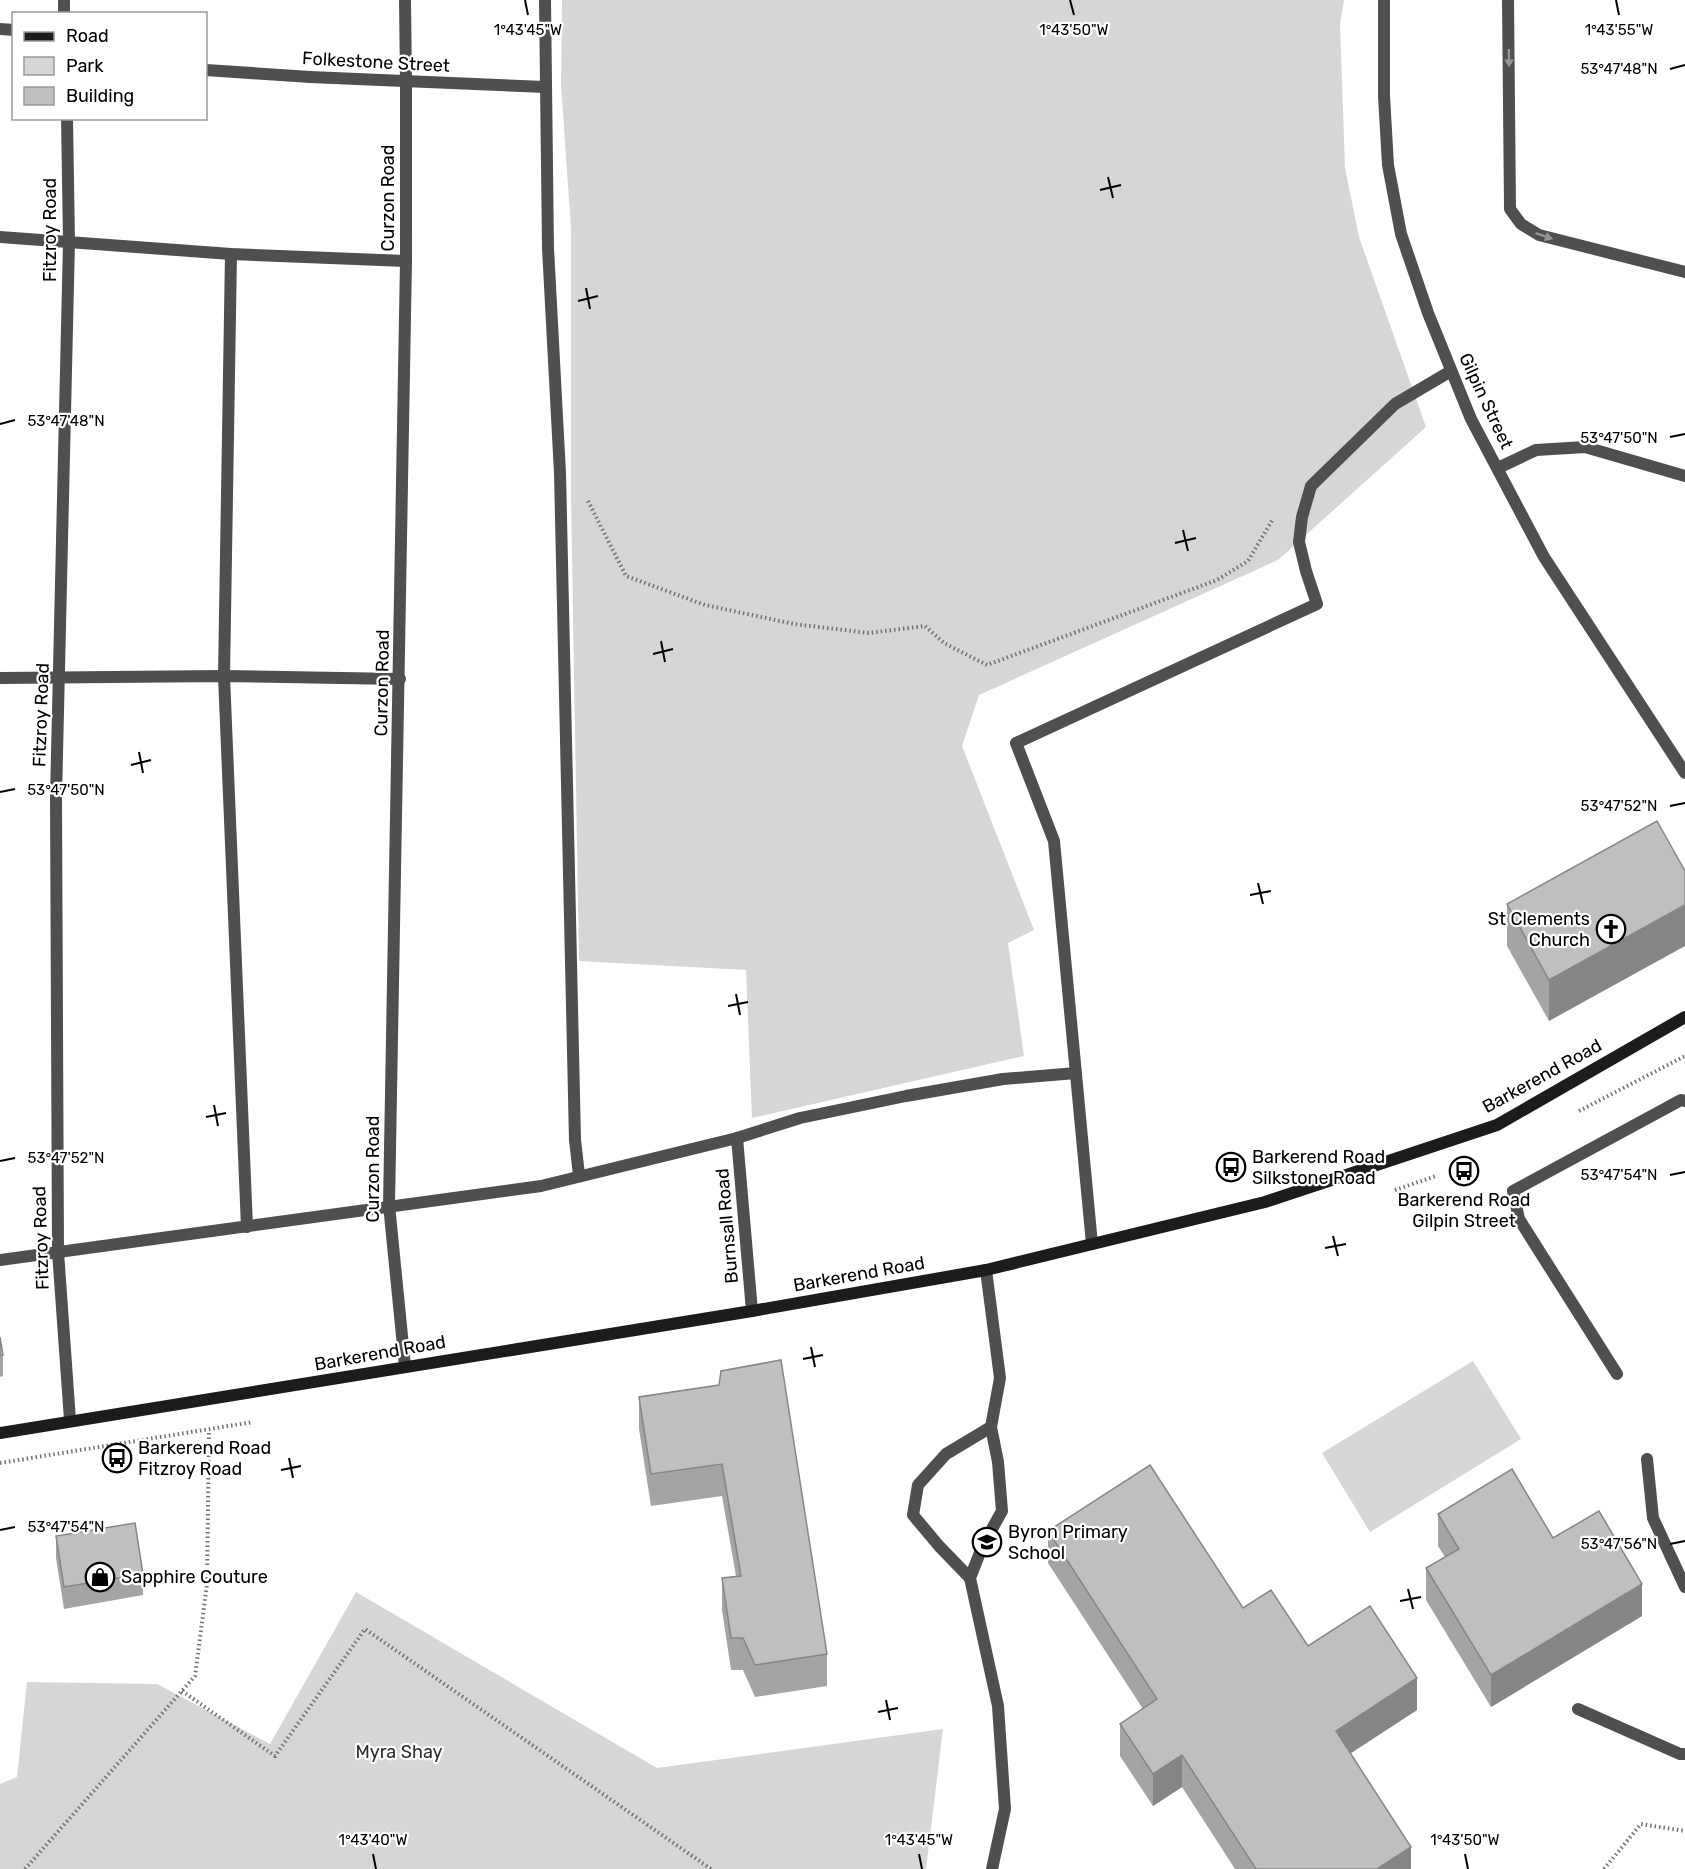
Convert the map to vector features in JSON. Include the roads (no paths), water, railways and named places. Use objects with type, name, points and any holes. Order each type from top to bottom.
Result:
[{"type":"main road","name":"Barkerend Road","points":[[0,1433],[204,1399],[326,1382],[405,1366],[752,1311],[986,1270],[1265,1202],[1497,1125],[1685,1017]]},
{"type":"street","name":"Curzon Road","points":[[405,0],[406,261],[389,1205],[405,1366]]},
{"type":"street","points":[[545,0],[544,87],[548,248],[560,473],[575,1140],[579,1175]]},
{"type":"street","name":"Gilpin Street","points":[[1384,0],[1384,96],[1388,165],[1401,234],[1428,314],[1471,418],[1544,557],[1685,773]]},
{"type":"street","points":[[1508,0],[1510,209],[1521,224],[1539,236],[1685,272]]},
{"type":"street","name":"Folkestone Street","points":[[207,70],[406,83],[544,87]]},
{"type":"street","name":"Fitzroy Road","points":[[67,120],[69,242],[56,797],[58,1252],[70,1420]]},
{"type":"street","points":[[0,237],[231,254],[406,261]]},
{"type":"street","points":[[231,254],[224,676],[247,1227]]},
{"type":"street","points":[[1092,1244],[1054,841],[1016,743],[1317,604],[1299,542],[1302,517],[1311,486],[1395,404],[1451,371]]},
{"type":"street","points":[[1498,468],[1536,450],[1585,447],[1685,476]]},
{"type":"street","points":[[0,678],[224,676],[400,679]]},
{"type":"street","points":[[0,1260],[247,1227],[389,1205],[542,1186],[579,1175],[737,1138],[800,1118],[1003,1079],[1076,1073]]},
{"type":"street","points":[[1617,1374],[1519,1219],[1513,1191],[1681,1100],[1685,1101]]},
{"type":"street","name":"Burnsall Road","points":[[737,1138],[752,1311]]},
{"type":"street","points":[[986,1270],[1000,1378],[991,1426],[998,1462],[1002,1511],[982,1545],[970,1578],[999,1717],[1005,1809],[992,1869]]},
{"type":"street","points":[[970,1578],[913,1515],[918,1485],[946,1454],[991,1426]]},
{"type":"street","points":[[1647,1459],[1653,1518],[1685,1587]]},
{"type":"street","points":[[1578,1709],[1680,1754],[1685,1754]]},
{"type":"place","name":"St Clements Church","points":[[1611,929]]},
{"type":"place","name":"Barkerend Road Silkstone Road","points":[[1231,1167]]},
{"type":"place","name":"Barkerend Road Gilpin Street","points":[[1464,1171]]},
{"type":"place","name":"Barkerend Road Fitzroy Road","points":[[117,1458]]},
{"type":"place","name":"Byron Primary School","points":[[987,1542]]},
{"type":"place","name":"Sapphire Couture","points":[[100,1577]]},
{"type":"park label","name":"Myra Shay","points":[[399,1752]]}]
